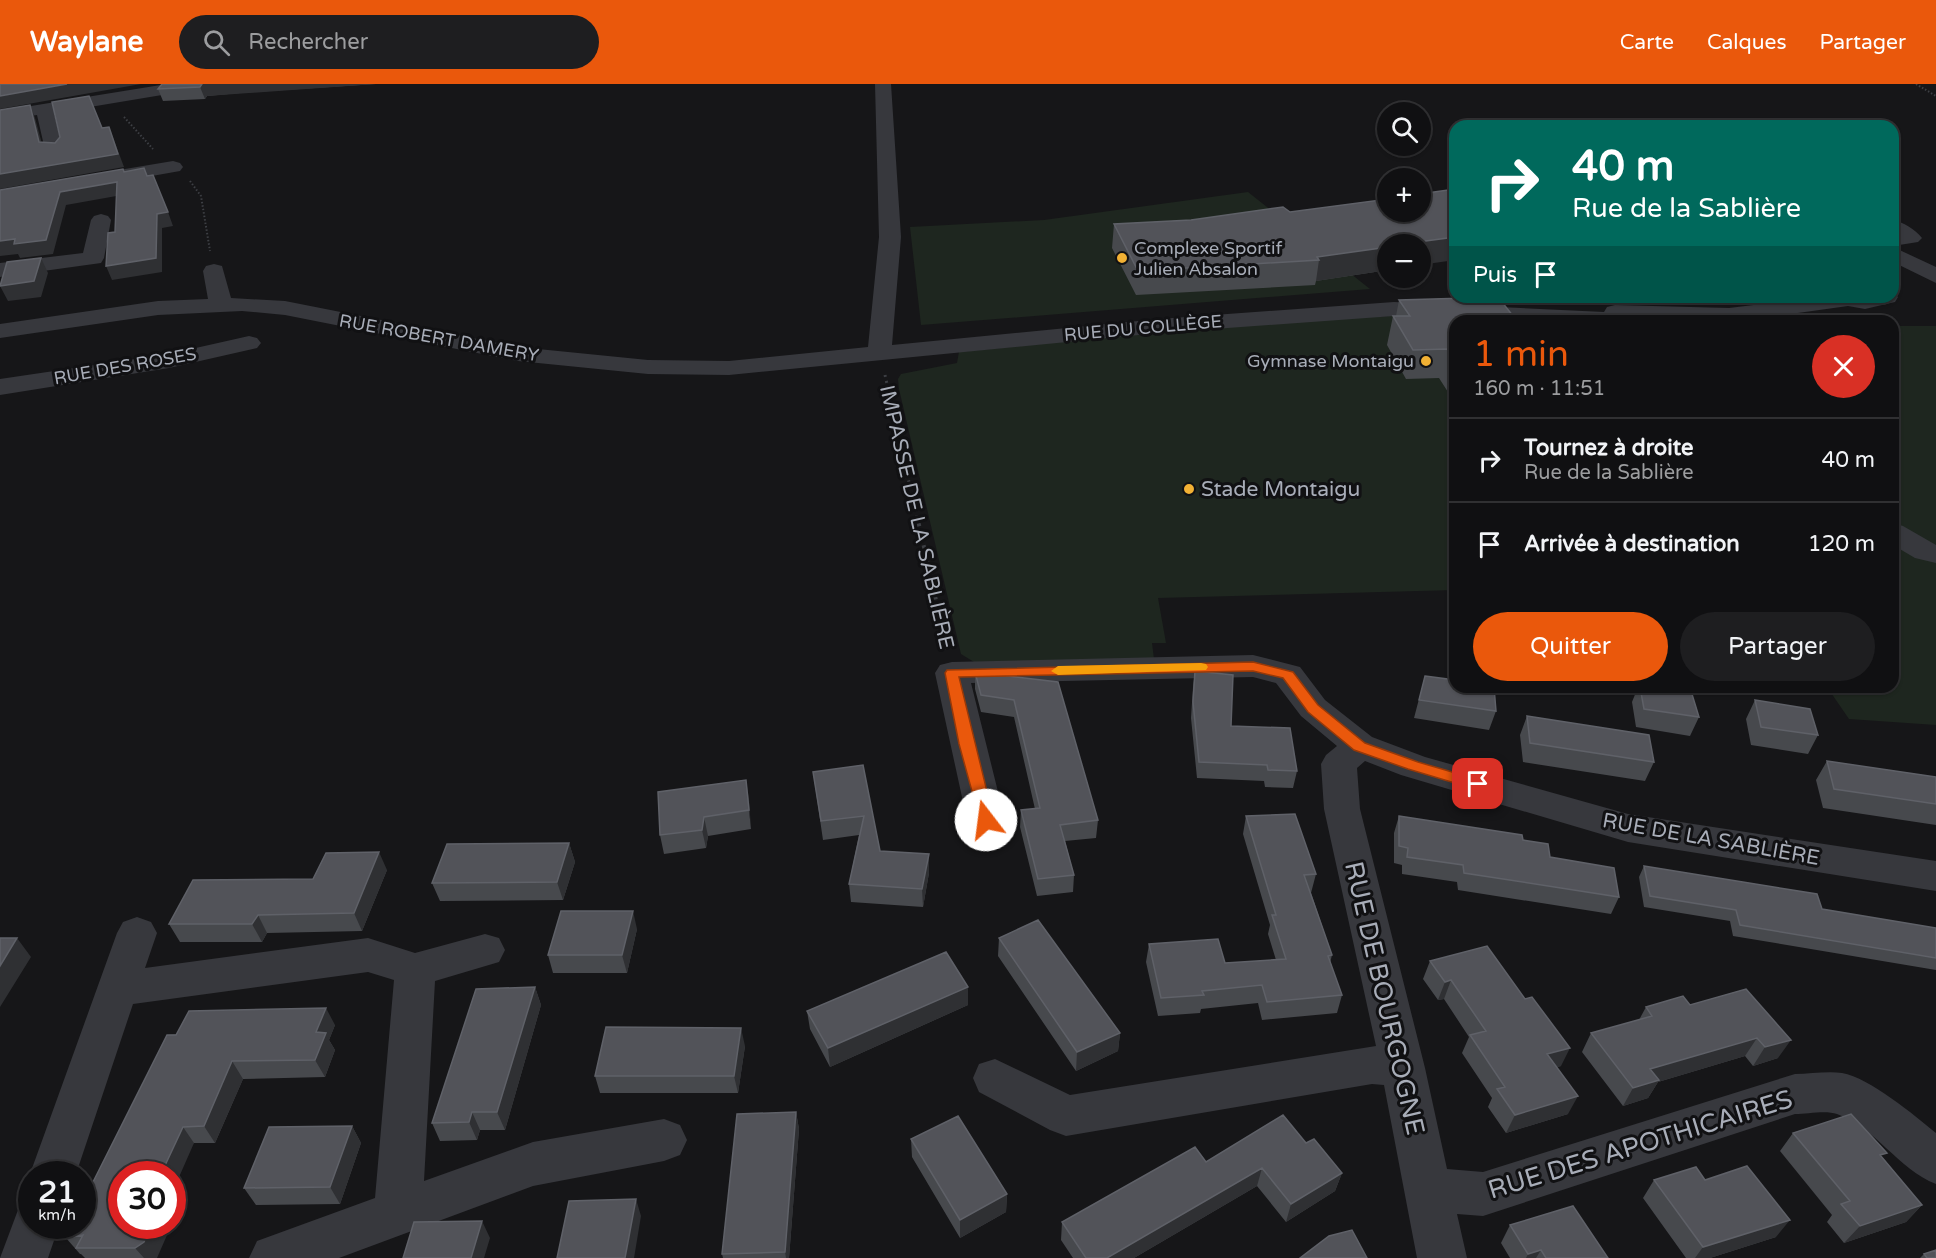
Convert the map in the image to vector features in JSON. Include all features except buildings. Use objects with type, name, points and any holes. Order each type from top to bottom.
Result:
[{"type":"street","points":[[0,116],[163,87],[198,84]]},
{"type":"street","points":[[879,355],[890,237],[883,84]]},
{"type":"street","points":[[44,109],[54,150]]},
{"type":"street","points":[[86,182],[173,167]]},
{"type":"street","points":[[0,270],[93,258],[101,220]]},
{"type":"street","points":[[1899,230],[1911,238],[1899,239]]},
{"type":"street","points":[[1899,262],[1915,285]]},
{"type":"street","points":[[214,271],[220,297],[217,303]]},
{"type":"street","name":"RUE DU COLLÈGE","points":[[1899,290],[1915,285]]},
{"type":"street","name":"RUE ROBERT DAMERY","points":[[0,331],[158,308],[217,303],[285,308],[518,354],[601,364],[729,369],[879,355]]},
{"type":"street","points":[[1530,307],[1542,303]]},
{"type":"street","points":[[1624,303],[1672,305],[1723,303]]},
{"type":"street","name":"RUE DU COLLÈGE","points":[[879,355],[1230,319],[1407,308],[1420,304],[1701,315],[1772,311],[1823,303]]},
{"type":"street","name":"RUE DU COLLÈGE","points":[[1808,315],[1862,307],[1864,303]]},
{"type":"street","name":"RUE DU COLLÈGE","points":[[1407,308],[1422,311],[1508,315]]},
{"type":"street","name":"RUE DES ROSES","points":[[0,387],[169,361],[249,343]]},
{"type":"street","points":[[1899,536],[1926,552],[1936,554]]},
{"type":"street","name":"RUE DE LA SABLIÈRE","points":[[952,673],[1253,666],[1288,675],[1313,708],[1360,746],[1414,766],[1628,828],[1936,876]]},
{"type":"street","name":"IMPASSE DE LA SABLIÈRE","points":[[952,673],[966,744],[986,820]]},
{"type":"street","name":"RUE DE BOURGOGNE","points":[[1360,746],[1339,764],[1342,809],[1403,1068],[1442,1258]]},
{"type":"street","points":[[57,1161],[137,933]]},
{"type":"street","points":[[117,989],[368,955],[415,970],[485,950]]},
{"type":"street","points":[[398,1212],[415,970]]},
{"type":"street","points":[[995,1078],[1066,1116],[1372,1065],[1403,1068]]},
{"type":"street","name":"RUE DES APOTHICAIRES","points":[[1428,1190],[1483,1194],[1795,1094],[1842,1093],[1885,1119],[1936,1162]]},
{"type":"street","points":[[273,1258],[533,1164],[664,1140]]},
{"type":"street","points":[[23,1258],[30,1239]]},
{"type":"path","points":[[1916,84],[1936,96]]},
{"type":"path","name":"IMPASSE DE LA SABLIÈRE","points":[[879,355],[952,673]]},
{"type":"shaded area","name":"Complexe Sportif Julien Absalon","points":[[1248,192],[1370,289],[921,325],[910,227],[1044,220]]},
{"type":"shaded area","name":"Stade Montaigu","points":[[1431,315],[1449,322],[1449,590],[1158,598],[1166,643],[1152,643],[1154,659],[974,662],[961,654],[899,389],[898,379],[901,374],[957,363],[959,352],[1254,324]]},
{"type":"shaded area","points":[[1899,326],[1936,326],[1936,725],[1849,719],[1831,693],[1899,693]]},
{"type":"slow traffic","points":[[1058,671],[1201,667]]},
{"type":"place","name":"Complexe Sportif Julien Absalon","points":[[1122,258]]},
{"type":"place","name":"Gymnase Montaigu","points":[[1426,361]]},
{"type":"place","name":"Stade Montaigu","points":[[1189,489]]},
{"type":"route","points":[[986,820],[966,744],[952,673],[1253,666],[1288,675],[1313,708],[1360,746],[1414,766],[1478,784]]}]
